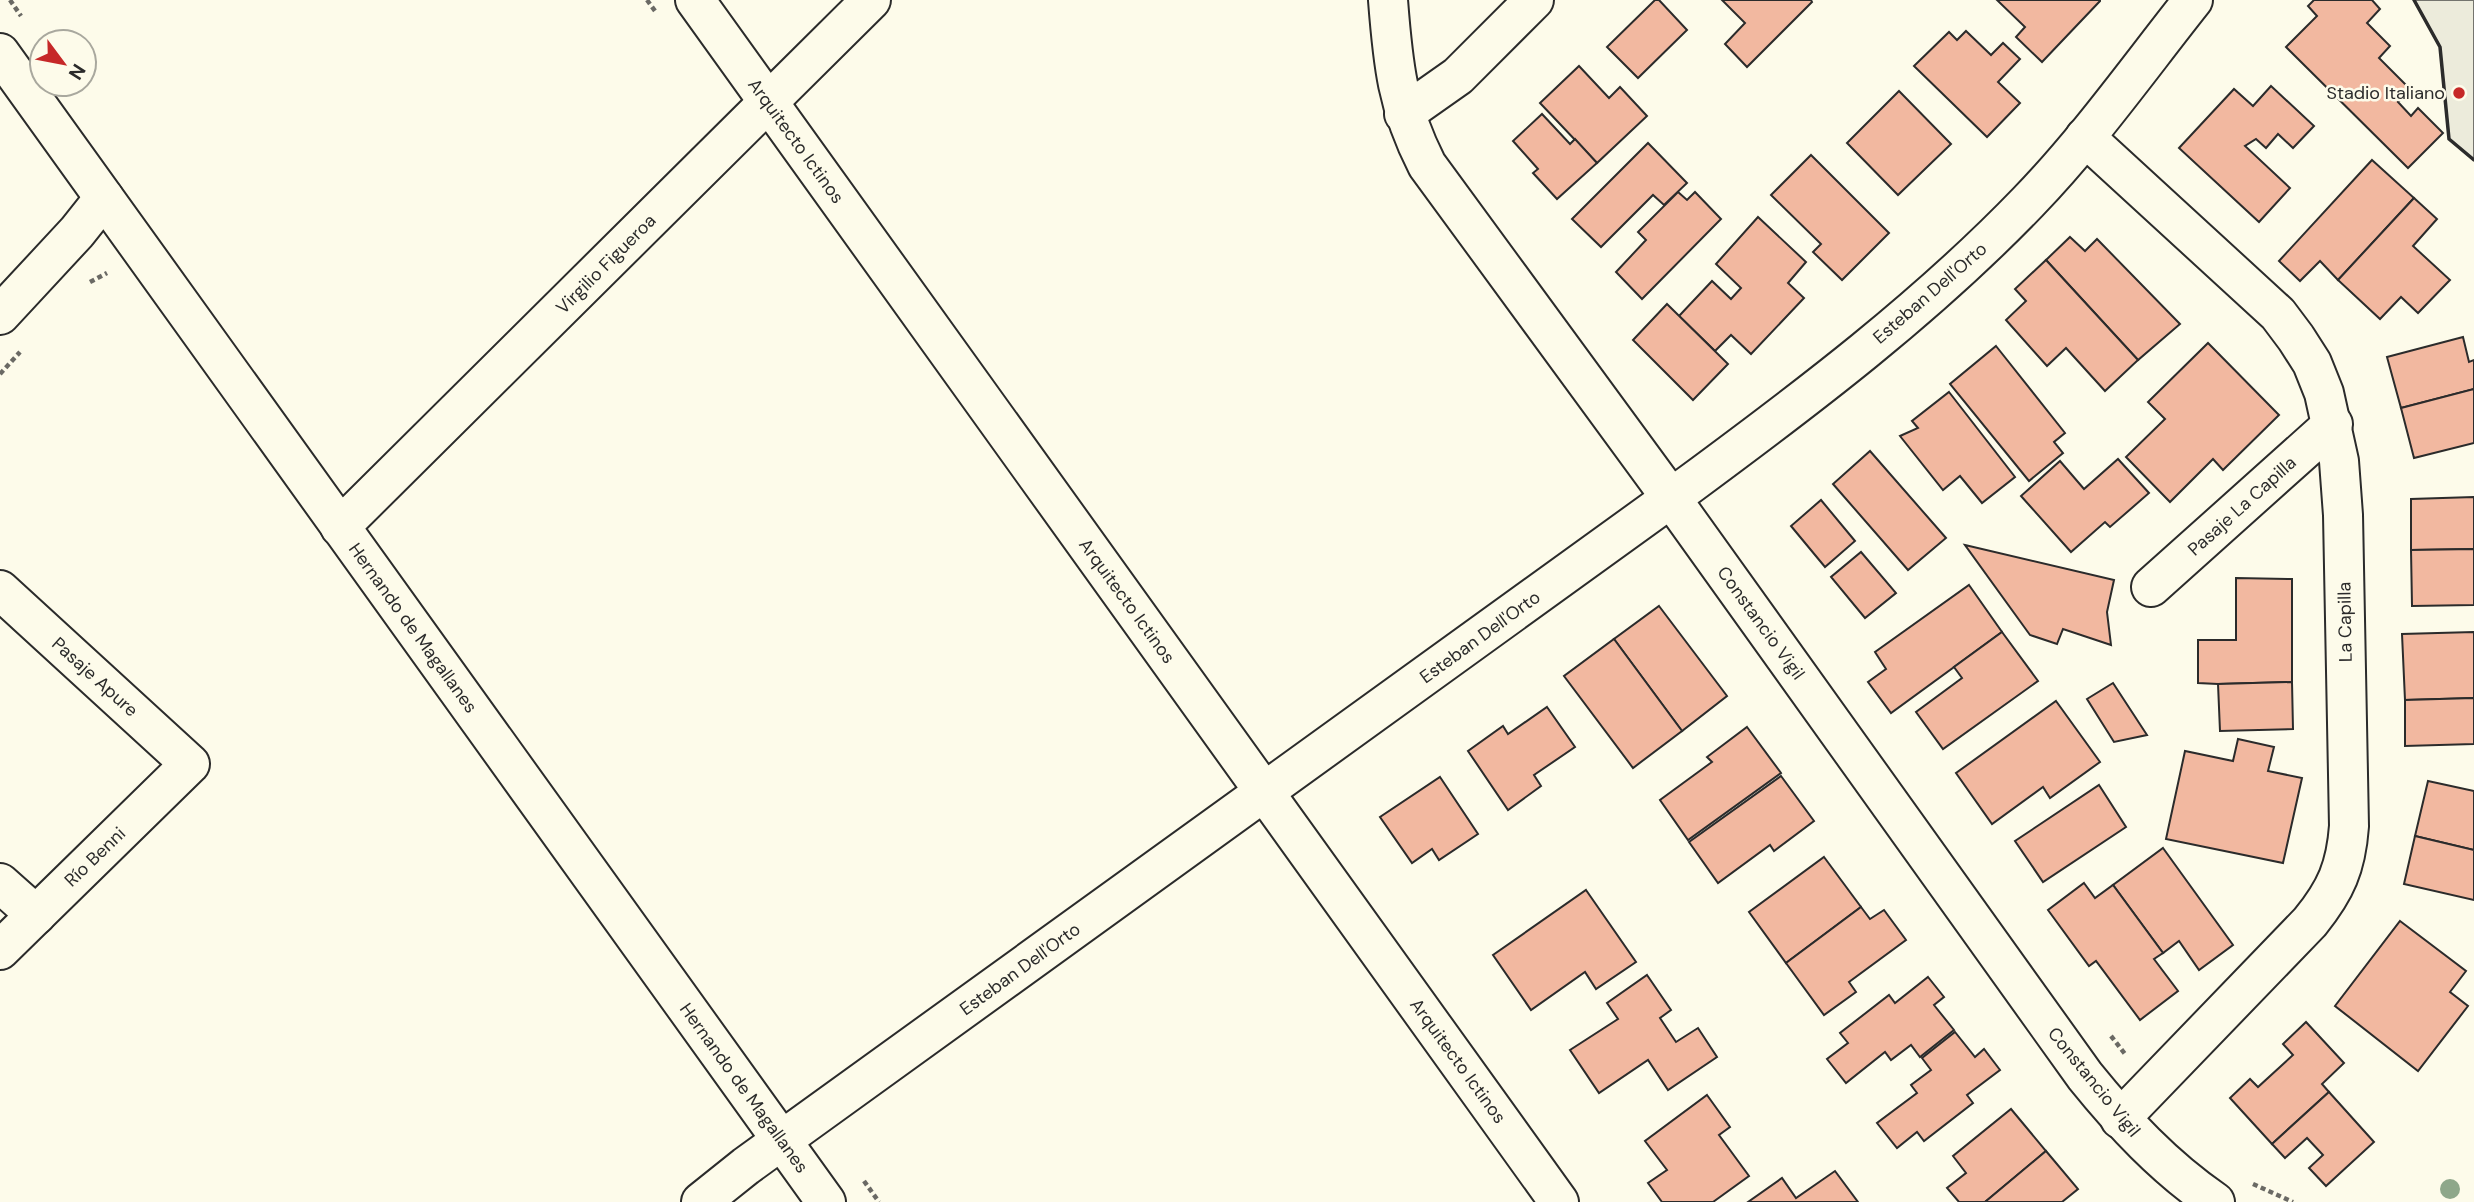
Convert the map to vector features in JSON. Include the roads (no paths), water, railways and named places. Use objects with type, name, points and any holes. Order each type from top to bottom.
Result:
[{"type":"street","name":"Arquitecto Ictinos","points":[[695,0],[1559,1202]]},
{"type":"street","name":"Virgilio Figueroa","points":[[340,527],[872,0]]},
{"type":"street","name":"Constancio Vigil","points":[[1388,0],[1396,81],[1404,114],[1427,165],[1671,498],[2085,1076],[2120,1119],[2176,1173],[2214,1202]]},
{"type":"street","points":[[1404,114],[1458,76],[1534,0]]},
{"type":"street","name":"Esteban Dell'Orto","points":[[701,1202],[782,1140],[1770,425],[1921,303],[2010,220],[2085,137],[2193,0]]},
{"type":"street","name":"Hernando de Magallanes","points":[[0,53],[826,1202]]},
{"type":"street","name":"La Capilla","points":[[2085,137],[2278,314],[2297,338],[2325,393],[2333,424],[2343,515],[2349,826],[2341,873],[2329,899],[2310,922],[2120,1119]]},
{"type":"street","points":[[0,315],[77,232],[104,198]]},
{"type":"street","name":"Pasaje La Capilla","points":[[2151,587],[2333,424]]},
{"type":"street","name":"Pasaje Apure","points":[[0,590],[190,764]]},
{"type":"street","name":"Río Benni","points":[[0,950],[190,764]]},
{"type":"street","points":[[0,883],[36,915]]},
{"type":"place","name":"Stadio Italiano","points":[[2459,93]]}]
